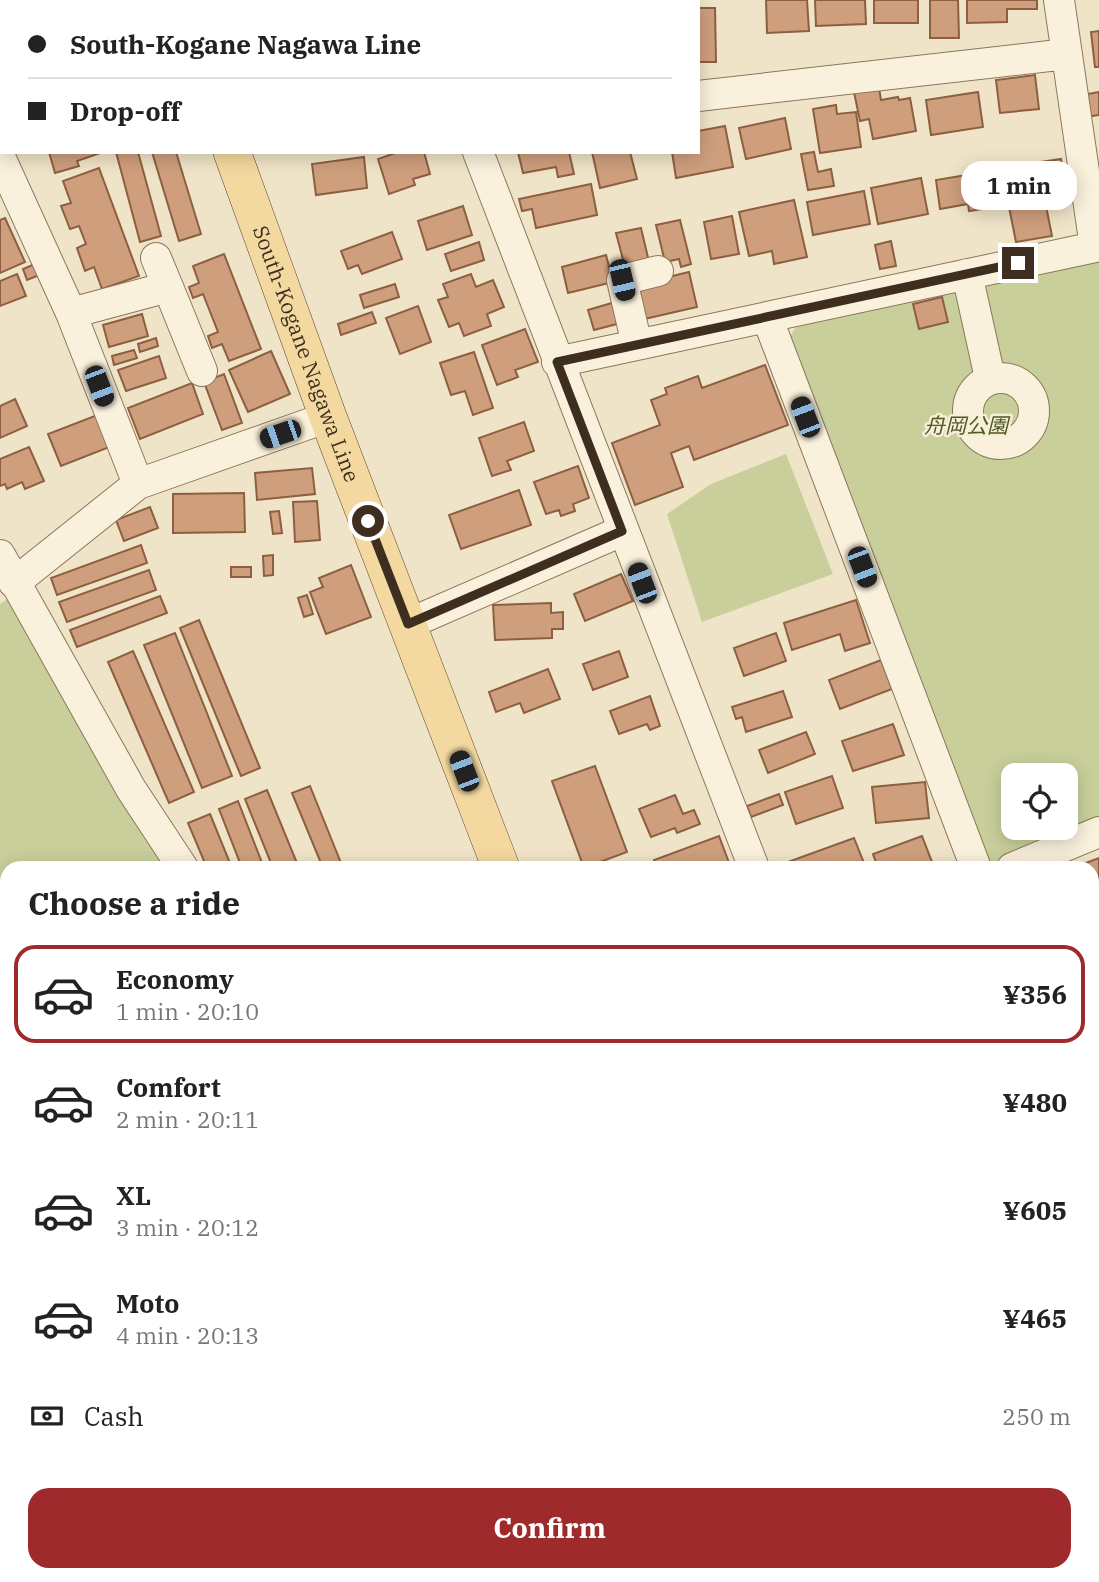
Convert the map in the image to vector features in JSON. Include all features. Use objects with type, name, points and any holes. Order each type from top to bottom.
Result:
[{"type":"main road","name":"South-Kogane Nagawa Line","points":[[233,154],[328,417],[498,861]]},
{"type":"street","points":[[557,362],[1095,247],[1059,0]]},
{"type":"street","points":[[700,96],[1067,54]]},
{"type":"street","points":[[479,154],[751,861]]},
{"type":"street","points":[[0,157],[71,313],[138,484]]},
{"type":"street","points":[[156,258],[202,371]]},
{"type":"street","points":[[637,345],[622,280],[658,271]]},
{"type":"street","points":[[967,274],[990,379]]},
{"type":"street","points":[[71,313],[168,287]]},
{"type":"street","points":[[767,317],[973,861]]},
{"type":"street","points":[[14,583],[138,484],[328,417]]},
{"type":"street","points":[[408,624],[622,531]]},
{"type":"street","points":[[0,555],[131,789],[178,861]]},
{"type":"street","points":[[1029,861],[1099,832]]},
{"type":"green space","name":"舟岡公園","points":[[1099,258],[1099,820],[1078,829],[1078,763],[1001,763],[1001,840],[1050,840],[998,861],[987,861],[790,336],[796,327]]},
{"type":"green space","points":[[786,454],[833,574],[702,622],[667,514],[711,484]]},
{"type":"green space","points":[[15,594],[159,861],[0,861],[0,604]]},
{"type":"building","points":[[766,0],[807,0],[809,31],[767,33]]},
{"type":"building","points":[[815,0],[865,0],[866,24],[816,26]]},
{"type":"building","points":[[874,0],[918,0],[918,23],[874,23]]},
{"type":"building","points":[[930,0],[958,0],[959,38],[930,38]]},
{"type":"building","points":[[967,0],[1037,0],[1037,9],[1007,9],[1007,22],[967,23]]},
{"type":"building","points":[[700,8],[715,8],[716,62],[700,62]]},
{"type":"building","points":[[1099,31],[1099,67],[1095,67],[1091,32]]},
{"type":"building","points":[[1035,75],[1039,109],[1000,113],[996,80]]},
{"type":"building","points":[[879,88],[881,100],[910,98],[916,131],[873,139],[869,119],[860,121],[854,92]]},
{"type":"building","points":[[978,92],[983,127],[931,135],[926,100]]},
{"type":"building","points":[[1099,92],[1099,115],[1085,117],[1082,95]]},
{"type":"building","points":[[836,105],[837,114],[856,112],[861,147],[820,153],[813,109]]},
{"type":"building","points":[[785,118],[791,149],[746,159],[739,128]]},
{"type":"building","points":[[725,126],[733,167],[676,178],[672,154],[700,154],[700,131]]},
{"type":"building","points":[[814,152],[818,172],[831,169],[834,186],[808,190],[801,154]]},
{"type":"building","points":[[50,154],[97,154],[77,161],[79,166],[55,173]]},
{"type":"building","points":[[117,154],[139,154],[161,236],[140,242]]},
{"type":"building","points":[[153,154],[177,154],[201,234],[179,241]]},
{"type":"building","points":[[392,154],[425,154],[430,174],[413,179],[415,185],[389,194],[378,159]]},
{"type":"building","points":[[518,154],[569,154],[574,174],[558,177],[556,167],[523,173]]},
{"type":"building","points":[[592,154],[631,154],[637,179],[600,188]]},
{"type":"building","points":[[364,157],[367,188],[316,195],[312,164]]},
{"type":"building","points":[[1061,159],[1066,189],[1019,196],[1015,166]]},
{"type":"building","points":[[99,168],[139,276],[102,289],[94,267],[85,271],[77,248],[86,244],[79,226],[70,229],[61,206],[71,203],[63,181]]},
{"type":"building","points":[[991,171],[995,199],[982,202],[983,209],[969,211],[968,204],[940,209],[936,180]]},
{"type":"building","points":[[921,178],[928,214],[878,224],[871,188]]},
{"type":"building","points":[[591,184],[597,215],[536,228],[532,209],[522,211],[519,199]]},
{"type":"building","points":[[864,191],[870,224],[813,235],[807,202]]},
{"type":"building","points":[[794,200],[807,257],[774,264],[772,251],[749,256],[739,212]]},
{"type":"building","points":[[1032,203],[1033,208],[1046,206],[1052,236],[1016,242],[1009,207]]},
{"type":"building","points":[[463,206],[472,235],[427,250],[418,221]]},
{"type":"building","points":[[732,216],[739,254],[711,259],[704,222]]},
{"type":"building","points":[[5,218],[25,262],[0,273],[0,220]]},
{"type":"building","points":[[680,220],[691,264],[681,267],[679,259],[665,262],[656,225]]},
{"type":"building","points":[[641,228],[650,266],[625,267],[616,233]]},
{"type":"building","points":[[392,232],[402,259],[362,274],[358,265],[348,269],[341,251]]},
{"type":"building","points":[[891,241],[896,266],[880,269],[875,245]]},
{"type":"building","points":[[479,242],[484,260],[451,271],[445,254]]},
{"type":"building","points":[[224,254],[261,349],[229,361],[222,344],[212,348],[208,336],[218,332],[203,294],[193,298],[189,287],[199,283],[193,266]]},
{"type":"building","points":[[606,255],[613,282],[568,293],[562,267]]},
{"type":"building","points":[[37,263],[42,274],[27,280],[23,269]]},
{"type":"building","points":[[689,272],[697,307],[640,320],[631,286]]},
{"type":"building","points":[[17,274],[26,296],[0,306],[0,281]]},
{"type":"building","points":[[471,274],[476,287],[493,280],[504,307],[487,314],[491,326],[464,336],[459,323],[449,327],[438,300],[448,297],[443,284]]},
{"type":"building","points":[[395,284],[399,297],[364,308],[360,295]]},
{"type":"building","points":[[942,297],[948,322],[919,329],[913,304]]},
{"type":"building","points":[[615,302],[621,323],[594,330],[588,310]]},
{"type":"building","points":[[418,306],[431,342],[400,354],[386,318]]},
{"type":"building","points":[[372,312],[376,323],[341,335],[338,324]]},
{"type":"building","points":[[142,314],[148,336],[109,347],[103,325]]},
{"type":"building","points":[[525,329],[538,362],[515,370],[518,377],[497,385],[482,345]]},
{"type":"building","points":[[156,338],[158,346],[140,352],[138,344]]},
{"type":"building","points":[[134,350],[137,358],[114,365],[112,356]]},
{"type":"building","points":[[271,351],[290,394],[248,412],[229,370]]},
{"type":"building","points":[[474,352],[493,408],[473,415],[465,391],[451,395],[440,363]]},
{"type":"building","points":[[159,356],[166,378],[126,391],[118,370]]},
{"type":"building","points":[[765,365],[788,425],[694,460],[689,446],[671,453],[683,487],[635,505],[612,443],[660,425],[651,400],[667,394],[665,388],[698,376],[702,388]]},
{"type":"building","points":[[224,374],[242,423],[222,430],[204,382]]},
{"type":"building","points":[[192,383],[203,414],[140,439],[128,408]]},
{"type":"building","points":[[15,399],[27,426],[0,438],[0,406]]},
{"type":"building","points":[[100,414],[112,446],[61,466],[48,434]]},
{"type":"building","points":[[524,422],[534,451],[507,461],[511,470],[492,476],[479,438]]},
{"type":"building","points":[[29,447],[44,481],[25,489],[22,482],[7,489],[5,484],[0,486],[0,459]]},
{"type":"building","points":[[578,466],[589,498],[573,504],[575,511],[561,516],[559,510],[546,514],[534,482]]},
{"type":"building","points":[[312,468],[315,494],[257,500],[255,473]]},
{"type":"building","points":[[519,490],[531,525],[461,549],[449,515]]},
{"type":"building","points":[[244,493],[245,532],[173,533],[173,494]]},
{"type":"building","points":[[317,501],[320,540],[295,542],[293,502]]},
{"type":"building","points":[[150,507],[158,528],[124,541],[116,520]]},
{"type":"building","points":[[279,511],[282,533],[273,534],[270,512]]},
{"type":"building","points":[[141,545],[147,563],[57,595],[51,578]]},
{"type":"building","points":[[273,555],[273,575],[264,576],[263,556]]},
{"type":"building","points":[[351,565],[371,617],[326,634],[310,592],[323,587],[319,578]]},
{"type":"building","points":[[231,567],[251,567],[251,577],[231,577]]},
{"type":"building","points":[[149,570],[156,590],[67,622],[59,602]]},
{"type":"building","points":[[621,574],[633,601],[585,621],[574,594]]},
{"type":"building","points":[[307,595],[313,614],[304,617],[298,598]]},
{"type":"building","points":[[160,596],[167,613],[77,647],[70,630]]},
{"type":"building","points":[[856,600],[870,643],[845,651],[840,634],[792,650],[784,623]]},
{"type":"building","points":[[551,603],[551,613],[563,612],[563,629],[552,629],[552,638],[495,640],[493,605]]},
{"type":"building","points":[[199,620],[260,768],[241,776],[180,628]]},
{"type":"building","points":[[175,633],[232,776],[202,788],[144,645]]},
{"type":"building","points":[[776,633],[786,661],[744,676],[734,648]]},
{"type":"building","points":[[133,651],[194,792],[169,803],[108,662]]},
{"type":"building","points":[[619,651],[628,677],[593,690],[583,664]]},
{"type":"building","points":[[881,660],[892,689],[840,709],[829,680]]},
{"type":"building","points":[[548,669],[560,699],[524,713],[520,703],[496,712],[489,692]]},
{"type":"building","points":[[783,691],[792,717],[746,732],[742,717],[736,719],[732,707]]},
{"type":"building","points":[[650,696],[660,726],[650,730],[647,724],[619,734],[610,711]]},
{"type":"building","points":[[893,724],[904,755],[853,771],[842,741]]},
{"type":"building","points":[[806,732],[815,754],[768,773],[759,750]]},
{"type":"building","points":[[595,766],[627,852],[603,861],[581,861],[552,781]]},
{"type":"building","points":[[832,776],[843,808],[796,824],[785,792]]},
{"type":"building","points":[[925,782],[929,818],[876,823],[872,787]]},
{"type":"building","points":[[310,786],[340,861],[320,861],[292,793]]},
{"type":"building","points":[[267,790],[296,861],[270,861],[245,799]]},
{"type":"building","points":[[779,794],[783,805],[751,817],[747,806]]},
{"type":"building","points":[[675,795],[683,814],[694,810],[700,824],[677,833],[675,828],[651,837],[639,809]]},
{"type":"building","points":[[238,801],[261,861],[239,861],[219,809]]},
{"type":"building","points":[[210,814],[229,861],[204,861],[188,823]]},
{"type":"building","points":[[719,836],[728,861],[654,861]]},
{"type":"building","points":[[922,836],[932,861],[876,861],[873,854]]},
{"type":"building","points":[[854,838],[863,861],[791,861]]},
{"type":"route","points":[[368,521],[408,624],[622,531],[557,362],[1018,263]]}]
